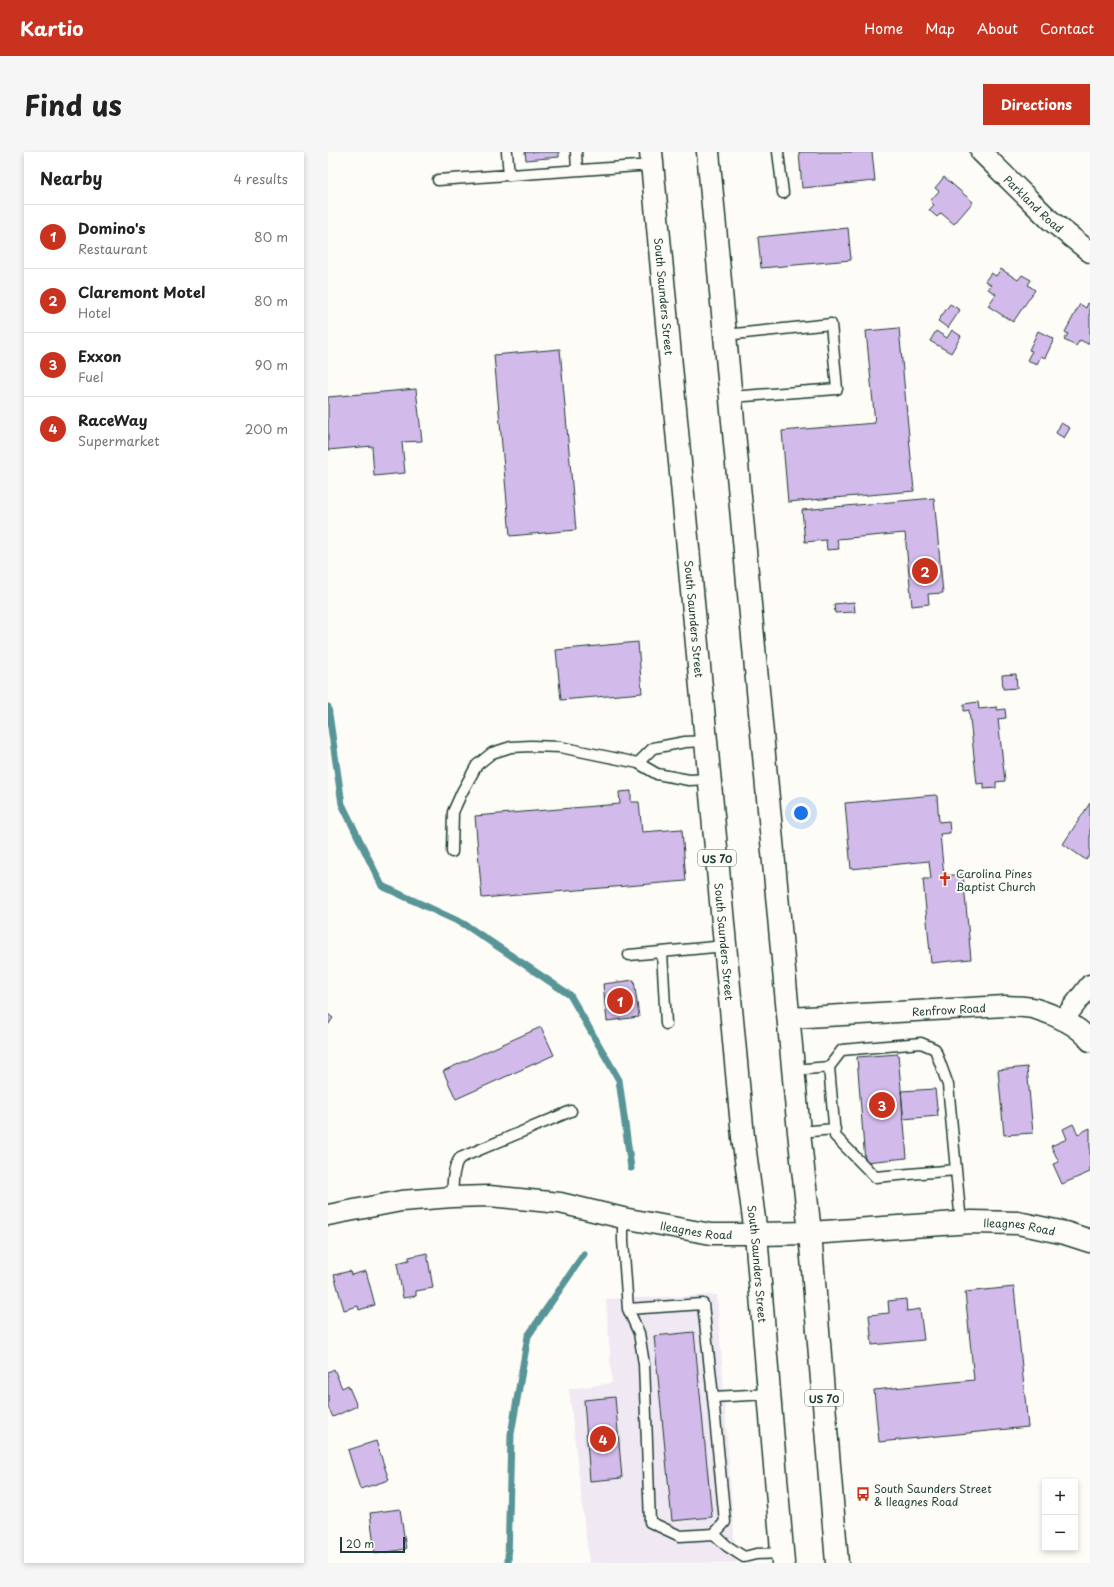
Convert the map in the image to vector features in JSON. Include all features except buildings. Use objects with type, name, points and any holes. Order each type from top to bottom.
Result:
[{"type":"main road","name":"US 70","points":[[708,152],[799,1132],[810,1233],[838,1563]]},
{"type":"main road","name":"South Saunders Street","points":[[652,158],[743,1137],[756,1234],[783,1558]]},
{"type":"main road","name":"Ileagnes Road","points":[[756,1234],[810,1233],[961,1223],[1018,1223],[1065,1233],[1090,1241]]},
{"type":"street","name":"Parkland Road","points":[[981,152],[1050,220],[1090,252]]},
{"type":"street","points":[[1063,1020],[1090,985]]},
{"type":"street","name":"Renfrow Road","points":[[789,1018],[1005,1006],[1036,1009],[1063,1020],[1087,1037],[1090,1041]]},
{"type":"street","name":"Ileagnes Road","points":[[328,1215],[401,1201],[489,1196],[560,1203],[623,1218],[711,1234],[756,1234]]},
{"type":"lane","points":[[507,152],[509,175]]},
{"type":"lane","points":[[576,152],[577,170]]},
{"type":"lane","points":[[778,152],[782,193]]},
{"type":"lane","points":[[438,180],[577,170],[652,158]]},
{"type":"lane","points":[[725,335],[831,324],[837,389],[731,397]]},
{"type":"lane","points":[[638,762],[653,748],[685,742],[706,741]]},
{"type":"lane","points":[[452,852],[453,812],[477,765],[492,753],[511,747],[560,747],[638,762],[657,774],[689,780],[710,779]]},
{"type":"lane","points":[[629,955],[726,946]]},
{"type":"lane","points":[[662,952],[666,1024]]},
{"type":"lane","points":[[956,1170],[875,1177],[836,1136],[829,1067],[842,1050],[921,1043],[935,1049],[948,1085],[961,1223]]},
{"type":"lane","points":[[794,1070],[829,1067]]},
{"type":"lane","points":[[452,1197],[454,1170],[460,1158],[571,1111]]},
{"type":"lane","points":[[799,1132],[835,1129]]},
{"type":"lane","points":[[623,1218],[623,1240],[628,1309],[638,1332],[644,1364],[650,1522],[680,1536],[714,1534],[725,1522],[703,1304],[628,1309]]},
{"type":"lane","points":[[713,1397],[770,1394]]},
{"type":"lane","points":[[714,1534],[727,1546],[744,1557],[756,1554],[783,1558]]},
{"type":"shaded area","points":[[717,1295],[736,1563],[589,1563],[569,1389],[612,1383],[606,1299]]},
{"type":"waterway","points":[[328,707],[342,804],[382,886],[464,924],[570,995],[619,1080],[631,1168]]},
{"type":"waterway","points":[[508,1563],[511,1434],[528,1336],[584,1254]]},
{"type":"place","name":"Claremont Motel","points":[[925,571]]},
{"type":"place","name":"Carolina Pines Baptist Church","points":[[945,879]]},
{"type":"place","name":"Domino's","points":[[620,1001]]},
{"type":"place","name":"Exxon","points":[[882,1105]]},
{"type":"place","name":"RaceWay","points":[[603,1439]]},
{"type":"place","name":"South Saunders Street & Ileagnes Road","points":[[863,1494]]}]
